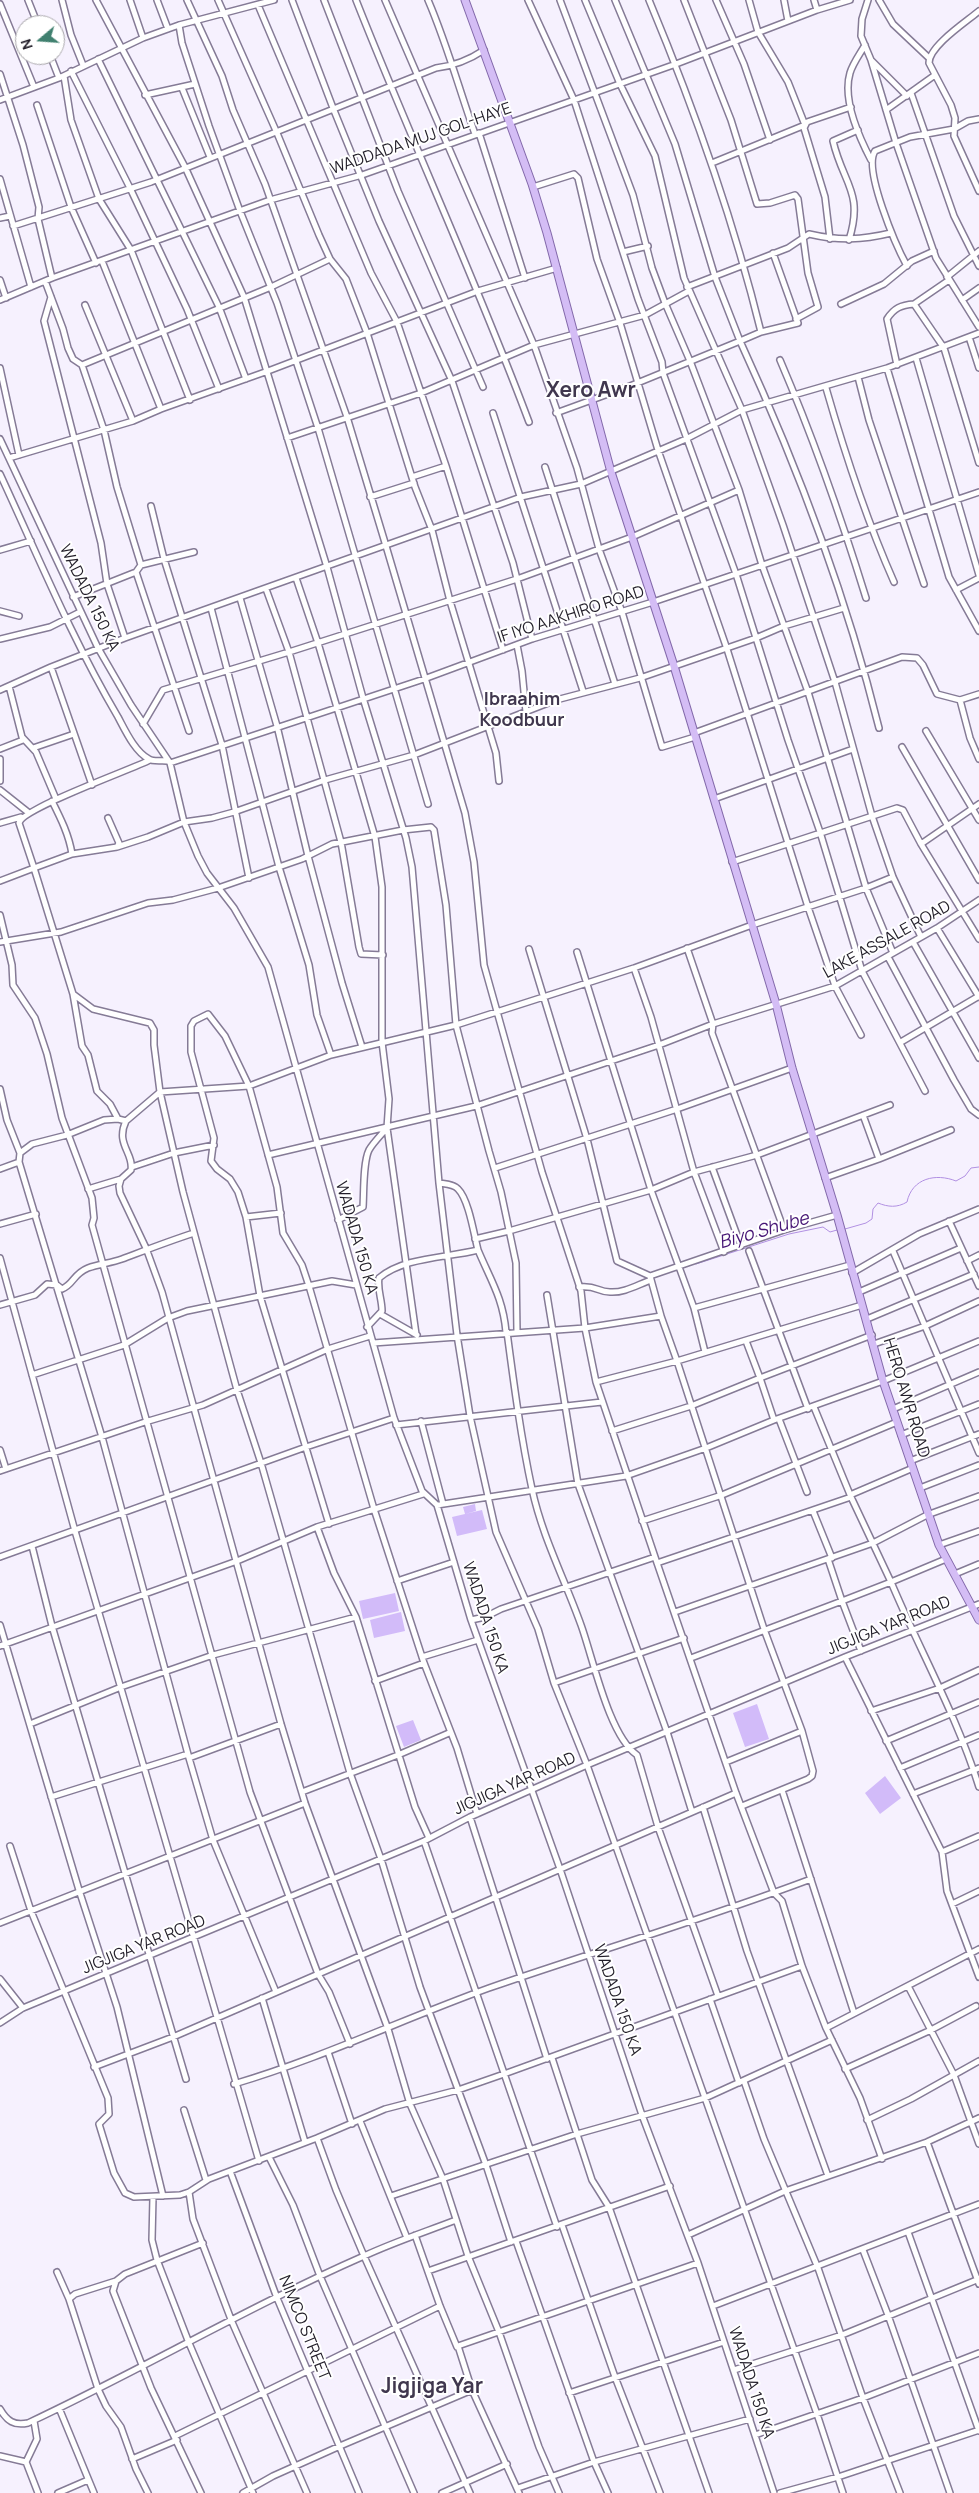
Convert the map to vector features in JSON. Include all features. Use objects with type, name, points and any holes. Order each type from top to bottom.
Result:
[{"type":"main road","name":"HERO AWR ROAD","points":[[465,0],[533,187],[611,472],[674,666],[776,1004],[792,1068],[837,1215],[883,1381],[920,1488],[927,1515],[939,1545],[955,1574],[976,1605],[979,1620]]},
{"type":"street","points":[[28,0],[34,15]]},
{"type":"street","points":[[62,0],[71,34],[84,64]]},
{"type":"street","points":[[96,0],[185,167],[244,297],[327,568],[363,698],[403,830],[415,888],[419,972],[435,1116],[439,1183],[447,1256],[470,1416],[496,1532],[547,1654],[554,1683],[587,1765],[817,2414],[843,2493]]},
{"type":"street","points":[[130,0],[142,38]]},
{"type":"street","points":[[157,0],[168,29]]},
{"type":"street","points":[[187,0],[222,76],[247,144],[265,184],[347,417],[386,546],[465,813],[474,862],[484,965],[519,1091],[579,1287],[584,1309],[585,1328],[602,1402],[736,1793],[774,1893],[779,1896],[787,1915],[802,1966],[826,2028],[860,2098],[882,2159]]},
{"type":"street","points":[[218,0],[277,133],[300,192],[330,259],[346,279],[367,333],[414,483],[432,530],[450,601],[486,726],[496,753],[500,781]]},
{"type":"street","points":[[250,0],[255,6],[307,120],[371,273],[397,322],[446,466],[461,520],[503,650]]},
{"type":"street","points":[[0,100],[6,96],[62,77],[84,64],[142,38],[179,25],[274,0]]},
{"type":"street","points":[[292,0],[379,222],[452,381],[517,579],[532,639]]},
{"type":"street","points":[[324,0],[360,98],[483,387]]},
{"type":"street","points":[[356,0],[418,154],[478,291],[529,422]]},
{"type":"street","points":[[385,0],[506,284],[534,345],[622,612],[662,748],[902,657],[917,658],[923,665],[937,694],[960,700],[979,694]]},
{"type":"street","points":[[428,0],[448,46],[451,66],[477,134],[525,278]]},
{"type":"street","points":[[528,0],[574,100],[644,316],[662,362],[663,372],[736,574],[820,832],[862,971],[901,1042],[925,1091]]},
{"type":"street","points":[[560,0],[627,179],[664,304],[690,361],[712,424],[739,490],[762,565],[808,692],[866,888],[893,953]]},
{"type":"street","points":[[585,0],[620,84],[655,156],[688,289],[742,410],[794,555],[835,682],[872,816],[893,877],[922,938]]},
{"type":"street","points":[[615,0],[675,144],[715,277],[740,340],[768,401],[823,546],[864,670],[879,728]]},
{"type":"street","points":[[649,0],[676,64],[712,163],[744,264],[761,332]]},
{"type":"street","points":[[684,0],[706,52],[757,204],[770,203],[795,195],[808,272],[818,306],[796,319]]},
{"type":"street","points":[[716,0],[744,64],[770,140]]},
{"type":"street","points":[[749,0],[758,32],[788,82],[805,125],[804,130],[814,154],[825,197],[830,239]]},
{"type":"street","points":[[784,0],[788,21]]},
{"type":"street","points":[[814,0],[817,10]]},
{"type":"street","name":"WADDADA MUJ GOL-HAYE","points":[[3,299],[52,278],[270,200],[362,175],[509,121],[646,75],[817,10],[850,0]]},
{"type":"street","points":[[868,0],[860,28],[896,143],[934,251],[948,278],[979,327]]},
{"type":"street","points":[[879,0],[892,24],[929,58],[931,70],[951,105],[955,118],[954,130],[962,154],[979,191]]},
{"type":"street","points":[[0,4],[34,87]]},
{"type":"street","points":[[929,58],[937,46],[979,11]]},
{"type":"street","points":[[179,25],[182,43],[195,84],[240,211],[271,287],[318,428],[428,804]]},
{"type":"street","points":[[865,45],[850,74],[851,107],[870,160],[891,233],[907,266]]},
{"type":"street","points":[[13,226],[156,179],[210,156],[277,133],[333,108],[436,68],[451,66],[471,58],[484,50]]},
{"type":"street","points":[[98,59],[156,179],[184,231],[219,307],[246,379]]},
{"type":"street","points":[[871,60],[909,95],[954,216],[972,256],[979,266]]},
{"type":"street","points":[[55,65],[62,77],[71,120],[99,199],[131,250],[190,400]]},
{"type":"street","points":[[71,71],[130,188],[220,389]]},
{"type":"street","points":[[0,74],[23,145],[39,207],[38,219],[52,278]]},
{"type":"street","points":[[886,110],[935,75]]},
{"type":"street","points":[[145,95],[195,84]]},
{"type":"street","points":[[182,88],[210,156]]},
{"type":"street","points":[[37,105],[71,208],[96,263]]},
{"type":"street","points":[[712,163],[741,153],[805,125],[807,122],[851,107]]},
{"type":"street","points":[[870,160],[875,151],[896,143],[925,134],[954,130],[968,121],[979,119]]},
{"type":"street","points":[[849,240],[855,221],[854,198],[833,141],[858,130]]},
{"type":"street","points":[[533,187],[574,174],[576,175],[597,259],[620,323],[658,450],[727,649],[808,907],[835,986],[861,1035]]},
{"type":"street","points":[[0,179],[31,287]]},
{"type":"street","points":[[0,218],[10,216]]},
{"type":"street","points":[[287,438],[421,393],[534,345],[644,316],[688,289],[774,253],[802,240],[809,234],[830,239],[849,240],[866,239],[891,233]]},
{"type":"street","points":[[623,252],[648,246]]},
{"type":"street","points":[[897,364],[887,319],[893,310],[902,305],[914,304],[948,278],[979,250]]},
{"type":"street","points":[[842,304],[884,284],[912,261],[934,251]]},
{"type":"street","points":[[556,413],[761,332],[798,323],[774,253]]},
{"type":"street","points":[[82,365],[271,287],[330,259]]},
{"type":"street","points":[[102,261],[161,409]]},
{"type":"street","points":[[9,458],[133,421],[161,409],[268,372],[323,349],[449,304],[478,291],[556,268]]},
{"type":"street","points":[[0,280],[3,299]]},
{"type":"street","points":[[45,281],[73,360],[82,365],[104,430],[117,487],[141,564]]},
{"type":"street","points":[[962,300],[979,288]]},
{"type":"street","points":[[51,297],[44,321],[101,543],[107,584],[125,638]]},
{"type":"street","points":[[914,304],[944,348],[979,463]]},
{"type":"street","points":[[85,305],[133,421]]},
{"type":"street","points":[[0,690],[98,648],[327,568],[521,497],[581,484],[686,439],[742,410],[768,401],[826,388],[944,348],[979,333]]},
{"type":"street","points":[[969,337],[979,368]]},
{"type":"street","points":[[916,358],[979,576],[956,590]]},
{"type":"street","points":[[780,360],[795,395],[847,537],[866,598]]},
{"type":"street","points":[[0,368],[19,455]]},
{"type":"street","points":[[887,368],[949,577],[979,631]]},
{"type":"street","points":[[858,377],[869,420],[924,584]]},
{"type":"street","points":[[826,388],[845,456],[870,529],[894,582]]},
{"type":"street","points":[[493,414],[583,691]]},
{"type":"street","name":"WADADA 150 KA","points":[[0,439],[98,648],[143,724],[169,762],[184,822],[198,856],[218,888],[234,908],[268,967],[367,1327],[396,1424],[423,1494]]},
{"type":"street","points":[[412,476],[446,466]]},
{"type":"street","points":[[544,467],[615,684]]},
{"type":"street","name":"WADADA 150 KA","points":[[0,474],[82,654],[125,729],[150,760]]},
{"type":"street","points":[[370,497],[414,483]]},
{"type":"street","points":[[143,724],[163,690],[318,643],[374,623],[450,601],[544,570],[632,537],[739,490]]},
{"type":"street","name":"IF IYO AAKHIRO ROAD","points":[[169,762],[393,689],[532,639],[622,612],[823,546],[956,498],[979,492]]},
{"type":"street","points":[[151,506],[164,560],[222,745],[234,812],[249,878]]},
{"type":"street","points":[[0,550],[31,541]]},
{"type":"street","points":[[73,597],[136,572],[141,564],[194,552]]},
{"type":"street","points":[[136,572],[189,731]]},
{"type":"street","points":[[296,578],[318,643],[335,707],[375,837],[382,887],[382,1042],[388,1099],[387,1128],[418,1337]]},
{"type":"street","points":[[266,589],[289,652],[325,780],[341,842],[355,933],[361,954],[383,955]]},
{"type":"street","points":[[240,598],[277,726],[308,856],[362,1047]]},
{"type":"street","points":[[211,608],[279,867],[309,965],[317,1015],[332,1055]]},
{"type":"street","points":[[0,881],[72,854],[117,846],[148,837],[184,822],[212,818],[234,812],[325,780],[414,755],[486,726],[583,691],[640,678],[727,649],[813,616],[844,608]]},
{"type":"street","points":[[0,611],[19,616]]},
{"type":"street","points":[[0,639],[50,627],[80,612]]},
{"type":"street","points":[[517,645],[526,712]]},
{"type":"street","points":[[50,667],[92,784]]},
{"type":"street","points":[[9,686],[23,740],[33,748],[70,840],[72,854]]},
{"type":"street","points":[[960,700],[970,738],[979,759]]},
{"type":"street","points":[[926,731],[979,820]]},
{"type":"street","points":[[33,748],[74,734]]},
{"type":"street","points":[[0,749],[23,740]]},
{"type":"street","points":[[902,747],[979,880]]},
{"type":"street","points":[[714,799],[853,748]]},
{"type":"street","points":[[0,759],[0,781]]},
{"type":"street","points":[[0,823],[23,816],[54,800],[150,760],[169,762]]},
{"type":"street","points":[[0,790],[28,813]]},
{"type":"street","points":[[921,844],[979,804]]},
{"type":"street","points":[[732,862],[847,823],[900,808],[979,939]]},
{"type":"street","points":[[23,816],[19,823],[73,994],[82,1046],[88,1055],[97,1091],[110,1104],[118,1119]]},
{"type":"street","points":[[108,818],[118,838],[119,843],[117,846]]},
{"type":"street","points":[[3,941],[55,934],[148,903],[173,900],[218,888],[279,867],[341,842],[427,826],[434,830],[446,905],[456,1026],[476,1106],[495,1168],[516,1263],[518,1332]]},
{"type":"street","points":[[132,1167],[122,1143],[123,1127],[126,1120],[160,1092],[249,1086],[332,1055],[456,1026],[634,968],[893,877]]},
{"type":"street","name":"LAKE ASSALE ROAD","points":[[268,1155],[476,1106],[612,1059],[658,1046],[713,1024],[835,986],[922,938],[979,900]]},
{"type":"street","points":[[0,915],[3,941],[12,965],[12,981],[35,1018],[47,1054],[51,1077],[67,1135],[92,1198],[94,1218],[92,1225],[124,1345],[145,1422],[169,1497],[190,1578],[260,1821],[318,1974],[329,1992],[350,2044]]},
{"type":"street","points":[[901,1042],[979,996],[937,928]]},
{"type":"street","points":[[913,942],[979,1058]]},
{"type":"street","points":[[687,948],[713,1024],[712,1033],[734,1088],[784,1230]]},
{"type":"street","points":[[528,949],[587,1139],[617,1261],[651,1278],[661,1316],[722,1495],[750,1587],[802,1731],[812,1776],[742,1806]]},
{"type":"street","points":[[578,952],[632,1124],[650,1190],[694,1308],[704,1352]]},
{"type":"street","points":[[888,957],[954,1080],[971,1108],[979,1115]]},
{"type":"street","points":[[634,968],[694,1172],[724,1252]]},
{"type":"street","points":[[73,994],[92,1009],[150,1023],[154,1030],[160,1092],[194,1233],[237,1390],[261,1463],[350,1773],[381,1859],[404,1937],[458,2090],[594,2462],[608,2493]]},
{"type":"street","points":[[329,1524],[260,1296],[246,1217],[234,1185],[211,1161],[214,1145],[212,1131],[191,1052],[191,1026],[194,1021],[208,1014],[225,1036],[249,1086],[277,1186],[283,1233],[302,1265],[374,1509],[424,1663],[456,1748],[477,1814]]},
{"type":"street","points":[[495,1168],[677,1109],[792,1068]]},
{"type":"street","points":[[0,1089],[7,1120],[20,1154],[19,1162],[124,1514],[188,1756],[213,1840],[276,1992]]},
{"type":"street","points":[[475,1238],[558,1218],[650,1190],[694,1172],[757,1155],[890,1105]]},
{"type":"street","points":[[862,1115],[879,1159]]},
{"type":"street","points":[[20,1154],[32,1144],[67,1135],[104,1120],[126,1120]]},
{"type":"street","points":[[338,1220],[363,1207],[366,1176],[364,1165],[369,1150],[387,1128]]},
{"type":"street","points":[[825,1178],[951,1130]]},
{"type":"street","points":[[214,1145],[174,1153],[132,1167],[121,1179],[120,1193],[146,1248],[168,1318],[260,1642],[281,1724],[305,1803],[388,2029],[410,2104],[443,2179],[468,2256],[499,2332],[529,2420],[559,2493]]},
{"type":"street","points":[[0,1169],[19,1162]]},
{"type":"street","points":[[712,1168],[740,1246]]},
{"type":"street","points":[[88,1189],[121,1179]]},
{"type":"street","points":[[439,1183],[460,1190],[467,1207],[478,1250],[492,1285],[501,1300],[532,1490],[540,1518],[567,1587],[608,1707],[628,1749],[637,1755],[658,1827],[718,1996]]},
{"type":"street","points":[[852,1273],[893,1251],[919,1234],[979,1209]]},
{"type":"street","points":[[246,1217],[280,1213]]},
{"type":"street","points":[[0,1224],[36,1214]]},
{"type":"street","points":[[579,1287],[591,1286],[611,1292],[624,1291],[680,1267],[784,1230],[837,1215]]},
{"type":"street","points":[[949,1221],[979,1286]]},
{"type":"street","points":[[0,1306],[34,1295],[47,1284],[62,1289],[69,1286],[76,1274],[103,1264],[121,1260],[146,1248],[194,1233]]},
{"type":"street","points":[[859,1292],[962,1248]]},
{"type":"street","points":[[367,1327],[380,1314],[382,1300],[378,1278],[387,1271],[406,1264],[478,1250]]},
{"type":"street","points":[[893,1251],[979,1453]]},
{"type":"street","points":[[749,1252],[808,1409]]},
{"type":"street","points":[[967,1261],[979,1255]]},
{"type":"street","points":[[0,1258],[75,1531],[169,1858],[195,1938],[234,2084],[259,2161]]},
{"type":"street","points":[[694,1308],[850,1265]]},
{"type":"street","points":[[867,1319],[914,1301],[974,1274]]},
{"type":"street","points":[[32,1375],[124,1345],[168,1318],[332,1281],[356,1285]]},
{"type":"street","points":[[547,1295],[578,1484],[639,1654],[692,1812]]},
{"type":"street","points":[[874,1344],[925,1326],[979,1301]]},
{"type":"street","points":[[596,1382],[677,1361],[862,1305]]},
{"type":"street","points":[[380,1314],[418,1337]]},
{"type":"street","points":[[373,1343],[418,1337],[585,1328],[661,1316]]},
{"type":"street","points":[[0,1450],[3,1470],[192,1408],[328,1350],[370,1336]]},
{"type":"street","points":[[612,1431],[691,1406],[792,1365],[872,1336]]},
{"type":"street","points":[[746,1341],[807,1492]]},
{"type":"street","points":[[2,1645],[237,1561],[317,1527],[423,1494],[440,1504],[626,1476],[883,1381],[979,1341]]},
{"type":"street","points":[[893,1409],[979,1372]]},
{"type":"street","points":[[396,1424],[602,1402]]},
{"type":"street","points":[[901,1435],[979,1404]]},
{"type":"street","points":[[814,1406],[831,1450],[891,1582],[911,1631],[940,1688],[976,1769],[979,1787]]},
{"type":"street","points":[[0,1557],[306,1447],[394,1418]]},
{"type":"street","name":"WADADA 150 KA","points":[[421,1421],[454,1562],[471,1620],[560,1869],[642,2115],[670,2186],[713,2306],[774,2493]]},
{"type":"street","points":[[642,1521],[722,1495],[897,1422]]},
{"type":"street","points":[[910,1461],[979,1434]]},
{"type":"street","points":[[920,1488],[979,1465]]},
{"type":"street","points":[[471,1620],[485,1617],[492,1612],[567,1587],[735,1537],[812,1511],[913,1468]]},
{"type":"street","points":[[675,1612],[873,1543],[927,1515],[979,1496]]},
{"type":"street","points":[[812,1511],[861,1651]]},
{"type":"street","points":[[317,1527],[334,1573],[356,1617],[398,1755],[530,2150],[590,2302],[615,2377],[660,2493]]},
{"type":"street","points":[[939,1545],[979,1531]]},
{"type":"street","points":[[32,1546],[52,1626],[186,2080]]},
{"type":"street","points":[[691,1658],[765,1632],[946,1559]]},
{"type":"street","points":[[398,1581],[454,1562]]},
{"type":"street","points":[[955,1574],[979,1564]]},
{"type":"street","name":"JIGJIGA YAR ROAD","points":[[0,2023],[23,2008],[381,1859],[587,1765],[845,1657],[976,1605]]},
{"type":"street","points":[[30,1724],[121,1687],[213,1655],[356,1617]]},
{"type":"street","points":[[0,1625],[2,1645],[30,1724],[79,1890],[107,1973],[130,2054],[163,2196]]},
{"type":"street","points":[[554,1683],[594,1667],[684,1638]]},
{"type":"street","points":[[422,1657],[478,1640]]},
{"type":"street","points":[[845,1657],[942,1852],[945,1882],[979,1978]]},
{"type":"street","points":[[375,1681],[424,1663]]},
{"type":"street","points":[[871,1711],[940,1688],[979,1670]]},
{"type":"street","points":[[886,1741],[979,1702]]},
{"type":"street","points":[[51,1797],[188,1756],[281,1724]]},
{"type":"street","points":[[726,1762],[802,1731]]},
{"type":"street","points":[[302,1792],[449,1733]]},
{"type":"street","points":[[900,1768],[979,1735]]},
{"type":"street","points":[[913,1794],[976,1769]]},
{"type":"street","points":[[782,1790],[854,2013]]},
{"type":"street","points":[[94,2067],[173,2037],[452,1918],[496,1896],[736,1793]]},
{"type":"street","points":[[0,1923],[79,1890],[169,1858],[305,1803]]},
{"type":"street","points":[[704,1807],[759,1982],[828,2176]]},
{"type":"street","points":[[470,1817],[549,2059],[592,2180],[609,2207],[709,2493]]},
{"type":"street","points":[[942,1852],[979,1836]]},
{"type":"street","points":[[10,1846],[31,1911],[108,2098],[110,2110],[99,2124],[99,2127],[119,2185],[125,2193],[134,2197],[153,2197],[189,2192],[206,2180],[259,2161],[396,2105],[410,2104],[458,2090],[549,2059],[802,1966]]},
{"type":"street","points":[[234,2084],[283,2069],[521,1977],[734,1907],[811,1879]]},
{"type":"street","points":[[952,1904],[979,1892]]},
{"type":"street","points":[[826,2028],[979,1949]]},
{"type":"street","points":[[0,1979],[23,2008]]},
{"type":"street","points":[[908,1986],[954,2075],[979,2144]]},
{"type":"street","points":[[262,1998],[305,2142]]},
{"type":"street","points":[[710,1999],[741,2082],[818,2268],[863,2398],[900,2493]]},
{"type":"street","points":[[845,2069],[931,2030],[976,2006]]},
{"type":"street","points":[[391,2196],[577,2134],[705,2098],[788,2062],[832,2040]]},
{"type":"street","points":[[328,2052],[352,2124]]},
{"type":"street","points":[[867,2120],[979,2061]]},
{"type":"street","points":[[184,2110],[206,2180]]},
{"type":"street","points":[[688,2236],[785,2191],[882,2159],[927,2142],[979,2118]]},
{"type":"street","points":[[360,2121],[407,2238]]},
{"type":"street","points":[[317,2138],[336,2190],[364,2256],[470,2493]]},
{"type":"street","points":[[734,2370],[795,2352],[842,2335],[888,2315],[933,2300],[979,2281],[927,2142]]},
{"type":"street","points":[[269,2157],[293,2205],[320,2276],[414,2493]]},
{"type":"street","name":"NIMCO STREET","points":[[230,2171],[277,2298],[359,2493]]},
{"type":"street","points":[[428,2271],[670,2186]]},
{"type":"street","points":[[189,2192],[194,2219],[232,2322],[307,2493]]},
{"type":"street","points":[[153,2197],[152,2240],[157,2260],[189,2343],[252,2491]]},
{"type":"street","points":[[713,2306],[818,2268],[979,2204]]},
{"type":"street","points":[[0,2409],[6,2418],[13,2423],[21,2425],[34,2421],[144,2367],[320,2276],[407,2238],[456,2220]]},
{"type":"street","points":[[780,2493],[838,2477],[931,2444],[979,2430],[908,2232]]},
{"type":"street","points":[[415,2235],[440,2306],[458,2347],[472,2390],[518,2491],[594,2462],[689,2438],[750,2419]]},
{"type":"street","points":[[70,2299],[75,2294],[116,2281],[125,2274],[157,2260],[203,2243]]},
{"type":"street","points":[[863,2250],[888,2315],[931,2444],[950,2493]]},
{"type":"street","points":[[458,2347],[698,2263]]},
{"type":"street","points":[[57,2272],[70,2299],[98,2389],[106,2406],[121,2426],[132,2459],[148,2493]]},
{"type":"street","points":[[116,2281],[113,2286],[114,2296],[151,2388],[201,2493]]},
{"type":"street","points":[[132,2459],[307,2369],[440,2306]]},
{"type":"street","points":[[569,2393],[724,2342]]},
{"type":"street","points":[[755,2435],[863,2398],[979,2353]]},
{"type":"street","points":[[243,2493],[252,2491],[273,2476],[472,2390]]},
{"type":"street","points":[[59,2408],[94,2493]]},
{"type":"street","points":[[34,2421],[37,2439],[26,2462],[38,2493]]},
{"type":"street","points":[[0,2456],[26,2462]]},
{"type":"street","points":[[442,2493],[507,2464]]},
{"type":"street","points":[[58,2493],[88,2480]]},
{"type":"shaded area","points":[[475,1504],[476,1511],[465,1514],[463,1507]]},
{"type":"shaded area","points":[[482,1510],[487,1529],[457,1536],[452,1517]]},
{"type":"shaded area","points":[[395,1593],[399,1611],[363,1619],[359,1601]]},
{"type":"shaded area","points":[[401,1612],[405,1631],[374,1638],[370,1620]]},
{"type":"shaded area","points":[[757,1704],[769,1739],[745,1747],[733,1713]]},
{"type":"shaded area","points":[[413,1720],[421,1740],[404,1747],[396,1726]]},
{"type":"shaded area","points":[[885,1776],[901,1798],[880,1814],[865,1793]]},
{"type":"waterway","name":"Biyo Shube","points":[[845,1229],[866,1223],[872,1219],[873,1209],[878,1203],[892,1206],[907,1202],[914,1187],[919,1183],[933,1178],[956,1181],[965,1176],[971,1168],[979,1167]]},
{"type":"waterway","name":"Biyo Shube","points":[[696,1264],[789,1234],[823,1227],[830,1232],[837,1230]]},
{"type":"district","name":"Xero Awr","points":[[591,391]]},
{"type":"district","name":"Ibraahim Koodbuur","points":[[522,710]]},
{"type":"district","name":"Jigjiga Yar","points":[[432,2387]]}]
